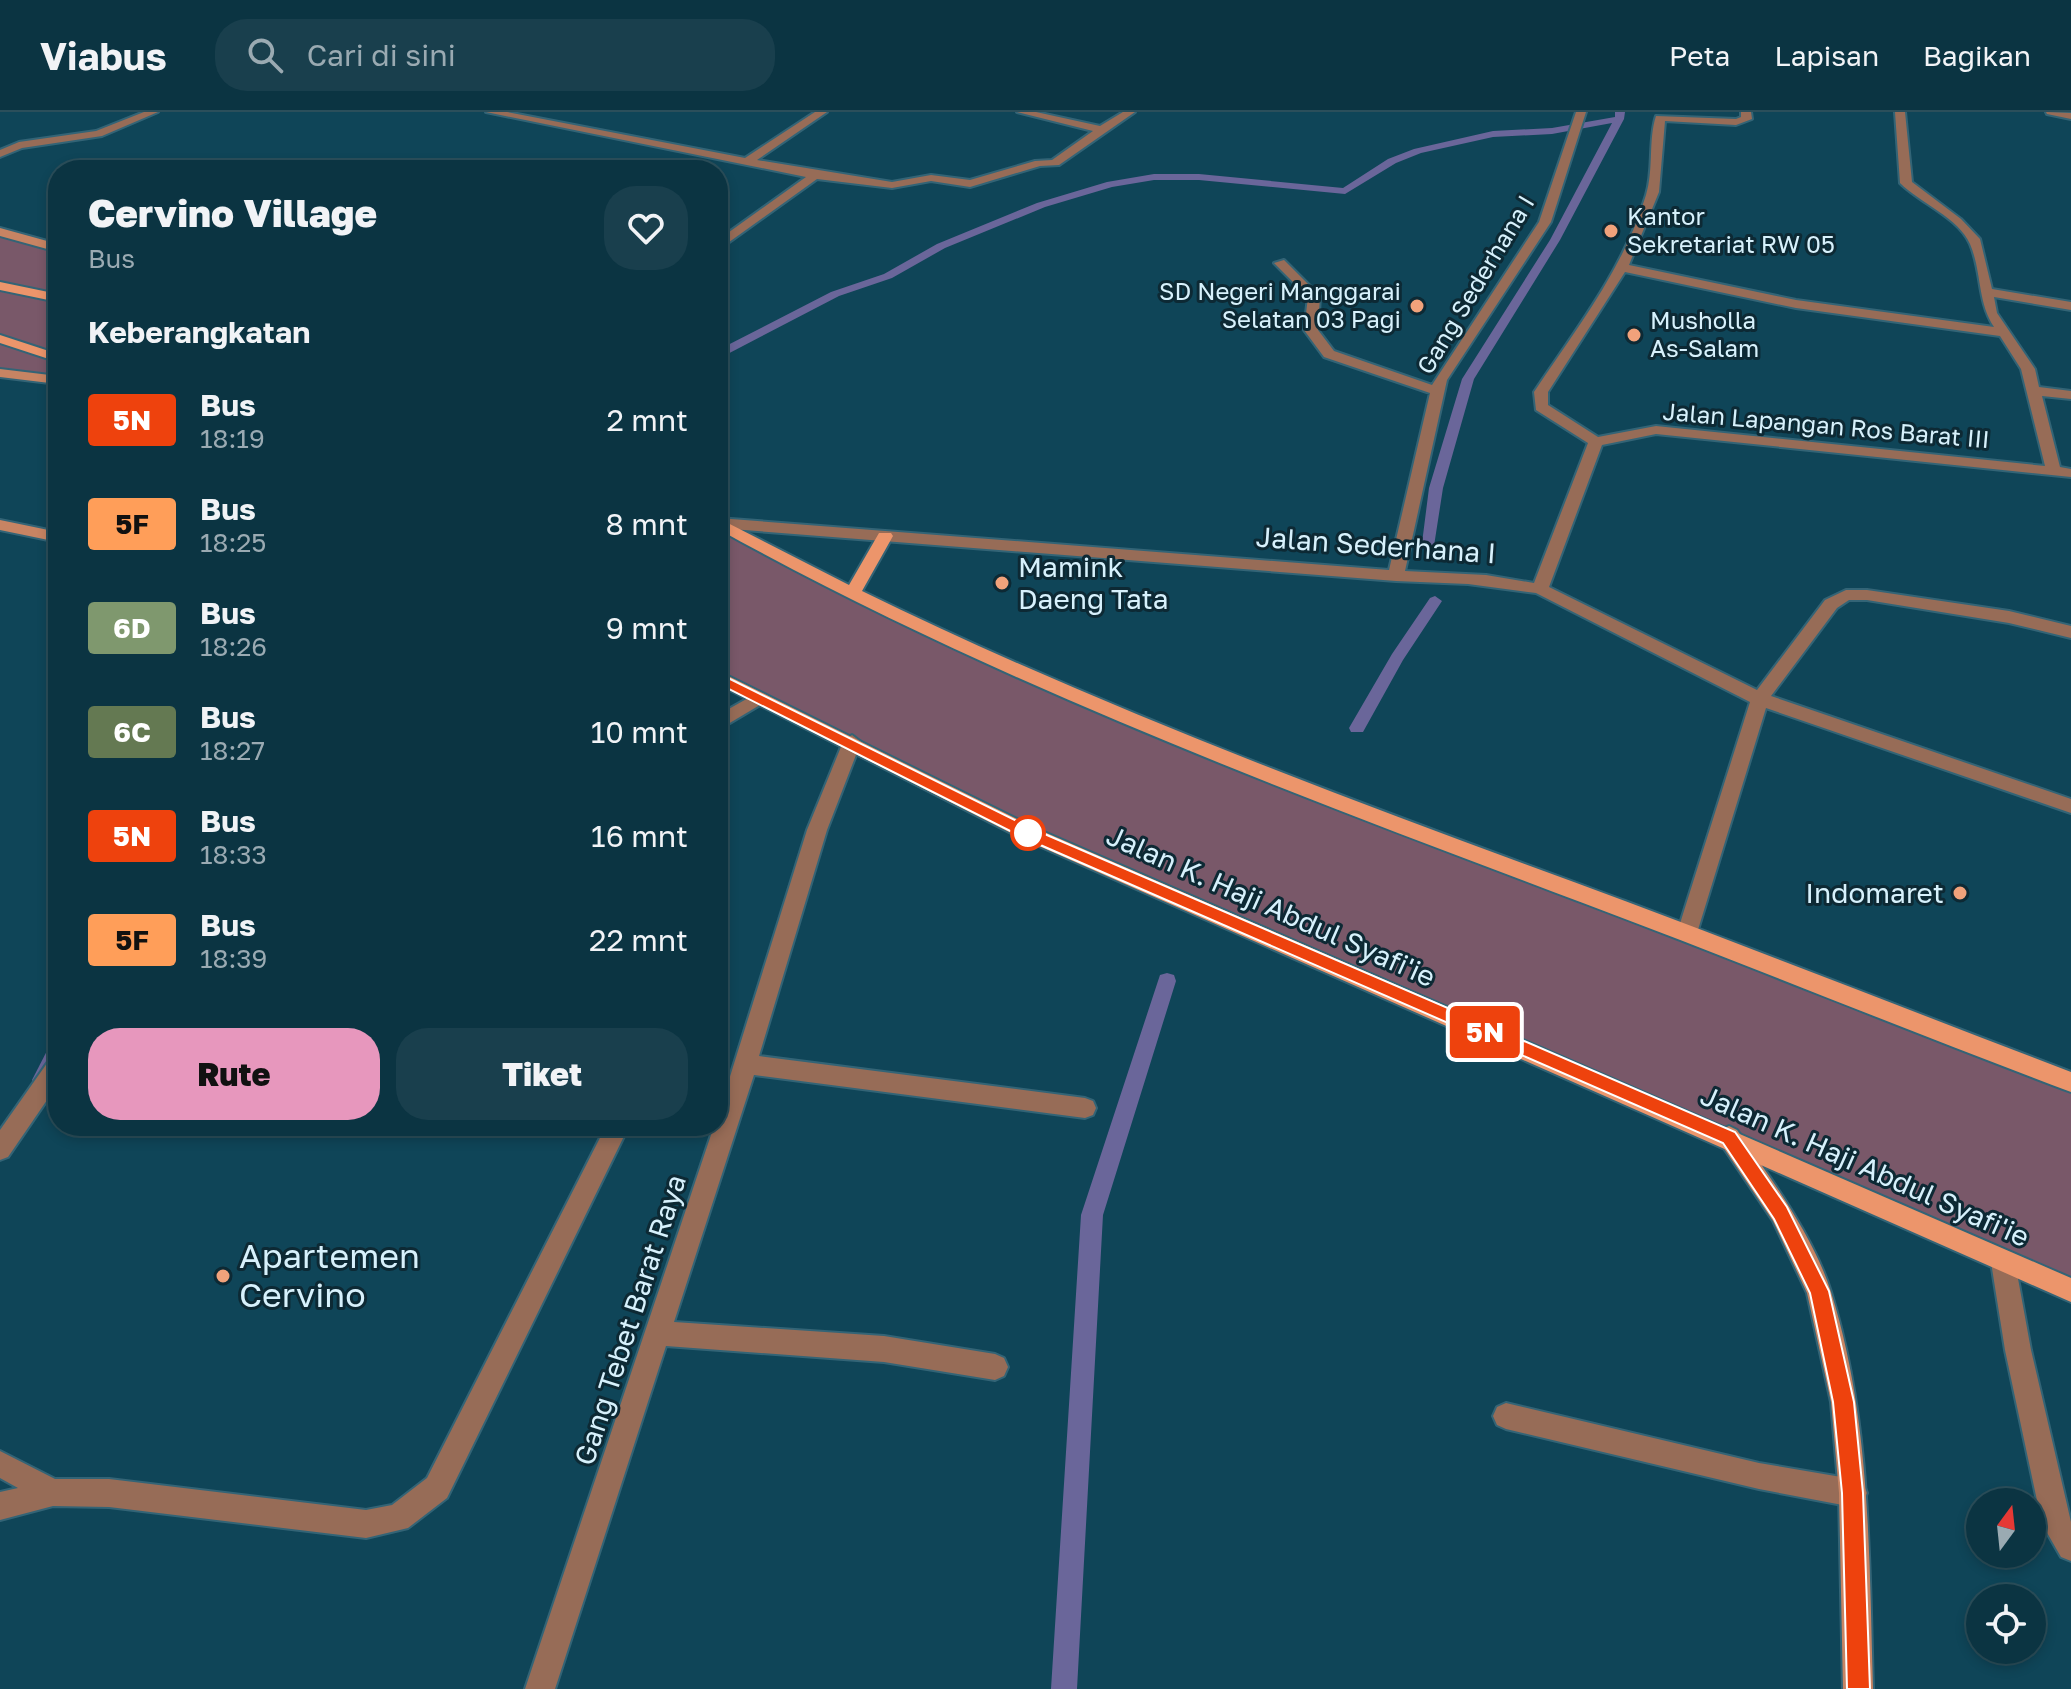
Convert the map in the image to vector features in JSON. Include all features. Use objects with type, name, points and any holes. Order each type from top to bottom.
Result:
[{"type":"main road","points":[[0,286],[48,296]]},
{"type":"main road","points":[[0,339],[48,355]]},
{"type":"main road","points":[[728,528],[852,594],[982,657],[1256,772],[1377,815],[2071,1082]]},
{"type":"main road","points":[[852,594],[885,536]]},
{"type":"main road","name":"Jalan K. Haji Abdul Syafi'ie","points":[[728,684],[852,742],[1028,833],[1729,1137],[2071,1290]]},
{"type":"street","points":[[0,154],[19,145],[98,134],[153,112]]},
{"type":"street","points":[[491,112],[815,175],[892,185],[931,178],[970,184],[1039,163],[1061,161],[1130,112]]},
{"type":"street","points":[[748,161],[822,112]]},
{"type":"street","points":[[1022,112],[1102,130]]},
{"type":"street","points":[[1540,589],[1596,442],[1541,407],[1541,392],[1620,267],[1654,191],[1657,115],[1736,122],[1747,119],[1746,112]]},
{"type":"street","points":[[1900,112],[1906,183],[1957,222],[1976,242],[1991,313],[2028,369],[2053,470]]},
{"type":"street","points":[[2051,112],[2071,116]]},
{"type":"street","name":"Gang Sederhana I","points":[[1396,576],[1440,380],[1545,222],[1578,122]]},
{"type":"street","points":[[728,239],[815,175]]},
{"type":"street","points":[[0,232],[48,245]]},
{"type":"street","points":[[1280,263],[1314,296],[1311,330],[1329,354],[1437,391]]},
{"type":"street","points":[[1620,267],[1796,304],[2007,333]]},
{"type":"street","points":[[1986,292],[2071,306]]},
{"type":"street","points":[[0,373],[48,379]]},
{"type":"street","points":[[2034,391],[2071,395]]},
{"type":"street","name":"Jalan Lapangan Ros Barat III","points":[[1596,442],[1656,430],[2071,473]]},
{"type":"street","name":"Jalan Sederhana I","points":[[728,524],[1396,576],[1463,576],[1540,589],[1760,699],[2071,806]]},
{"type":"street","points":[[0,525],[48,535]]},
{"type":"street","points":[[1687,933],[1760,699],[1831,604],[1846,595],[1867,595],[2009,617],[2071,632]]},
{"type":"street","points":[[728,718],[759,698]]},
{"type":"street","name":"Gang Tebet Barat Raya","points":[[728,1118],[817,830],[852,742]]},
{"type":"street","points":[[746,1064],[1085,1108]]},
{"type":"street","points":[[0,1149],[48,1080]]},
{"type":"street","points":[[0,1506],[53,1492],[109,1493],[366,1524],[398,1518],[437,1488],[613,1136]]},
{"type":"street","name":"Gang Tebet Barat Raya","points":[[540,1689],[722,1136]]},
{"type":"street","points":[[1729,1137],[1781,1213],[1819,1291],[1844,1402],[1853,1493],[1858,1689]]},
{"type":"street","points":[[2003,1262],[2018,1350],[2056,1524],[2071,1547]]},
{"type":"street","points":[[657,1333],[884,1349],[995,1367]]},
{"type":"street","points":[[1506,1416],[1759,1476],[1853,1493]]},
{"type":"street","points":[[0,1464],[53,1492]]},
{"type":"shaded area","points":[[0,232],[48,246],[48,379],[0,373]]},
{"type":"shaded area","points":[[728,528],[982,657],[2071,1082],[2071,1290],[1028,833],[728,682]]},
{"type":"waterway","points":[[1619,119],[1620,112]]},
{"type":"waterway","points":[[728,350],[835,294],[888,276],[941,246],[1041,205],[1111,184],[1154,177],[1199,177],[1345,191],[1392,161],[1418,151],[1493,134],[1552,131],[1619,119]]},
{"type":"waterway","points":[[1429,543],[1436,488],[1468,379],[1555,240],[1619,119]]},
{"type":"waterway","points":[[1357,728],[1397,658],[1435,601]]},
{"type":"waterway","points":[[1064,1689],[1092,1215],[1167,981]]},
{"type":"waterway","points":[[42,1080],[48,1068]]},
{"type":"bus line","name":"5N","points":[[728,682],[1028,833],[1729,1137],[1781,1213],[1819,1291],[1844,1402],[1853,1493],[1858,1689]]},
{"type":"place","name":"Kantor Sekretariat RW 05","points":[[1611,231]]},
{"type":"place","name":"SD Negeri Manggarai Selatan 03 Pagi","points":[[1417,306]]},
{"type":"place","name":"Musholla As-Salam","points":[[1634,335]]},
{"type":"place","name":"Mamink Daeng Tata","points":[[1002,583]]},
{"type":"place","name":"Indomaret","points":[[1960,893]]},
{"type":"place","name":"Apartemen Cervino","points":[[223,1276]]}]
